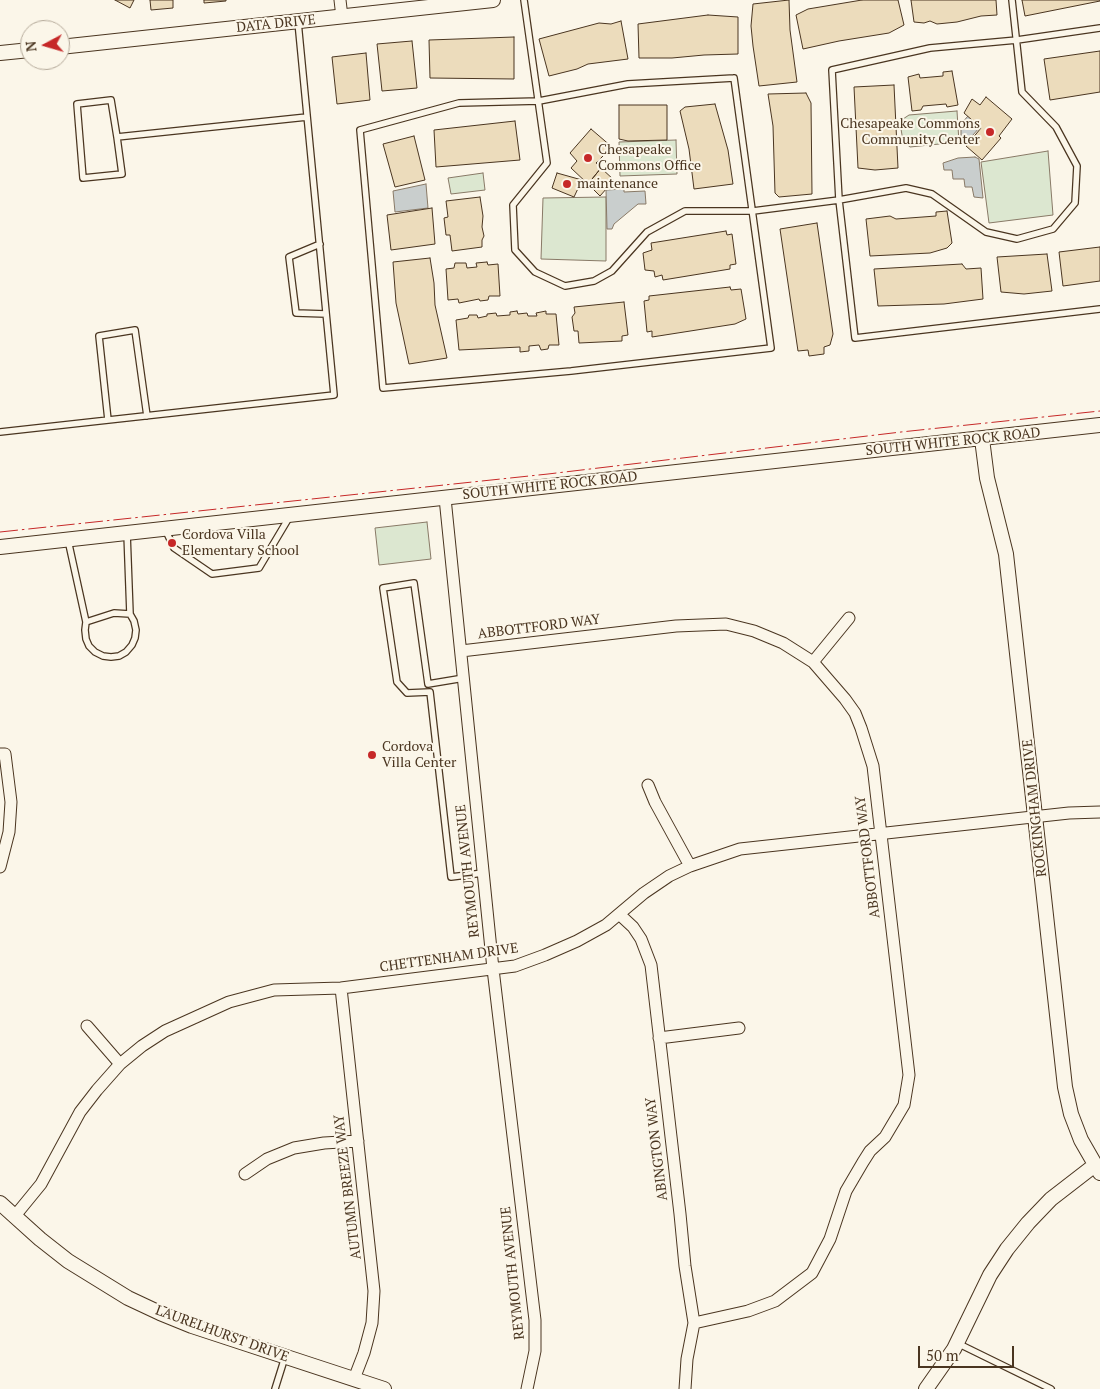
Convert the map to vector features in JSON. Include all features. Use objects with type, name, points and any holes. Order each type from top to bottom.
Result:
[{"type":"street","points":[[340,0],[342,17]]},
{"type":"street","name":"DATA DRIVE","points":[[70,46],[493,0]]},
{"type":"street","points":[[0,54],[20,51]]},
{"type":"street","name":"SOUTH WHITE ROCK ROAD","points":[[0,547],[1100,425]]},
{"type":"street","name":"ROCKINGHAM DRIVE","points":[[982,439],[989,485],[1006,554],[1065,1087],[1071,1114],[1081,1140],[1097,1169]]},
{"type":"street","name":"REYMOUTH AVENUE","points":[[446,498],[492,968],[535,1320],[535,1351],[527,1389]]},
{"type":"street","points":[[813,662],[849,618]]},
{"type":"street","name":"ABBOTTFORD WAY","points":[[461,651],[676,626],[726,624],[754,631],[782,643],[813,662],[845,699],[855,714],[861,728],[873,766],[909,1074],[904,1105],[884,1137],[862,1162],[846,1190],[830,1239],[812,1273],[775,1300],[748,1311],[694,1323]]},
{"type":"street","points":[[0,754],[4,754],[11,802],[9,832],[0,867]]},
{"type":"street","points":[[648,785],[655,802],[690,866]]},
{"type":"street","name":"CHETTENHAM DRIVE","points":[[14,1217],[41,1184],[80,1112],[120,1064],[142,1046],[165,1031],[229,1002],[274,990],[341,988],[515,966],[545,955],[606,925],[644,893],[669,876],[690,866],[740,849],[1069,813],[1100,812]]},
{"type":"street","name":"ABINGTON WAY","points":[[619,914],[633,927],[647,952],[650,965],[685,1266],[694,1323],[687,1359],[685,1389]]},
{"type":"street","name":"AUTUMN BREEZE WAY","points":[[341,988],[374,1291],[372,1323],[364,1353],[354,1379]]},
{"type":"street","points":[[87,1026],[120,1064]]},
{"type":"street","points":[[659,1038],[739,1028]]},
{"type":"street","points":[[245,1174],[267,1159],[294,1148],[324,1143],[358,1142]]},
{"type":"street","points":[[926,1389],[957,1343],[990,1275],[1007,1249],[1028,1223],[1052,1199],[1097,1169]]},
{"type":"street","name":"LAURELHURST DRIVE","points":[[0,1203],[14,1217],[68,1261],[128,1298],[192,1326],[384,1389]]},
{"type":"lane","points":[[524,0],[547,163],[513,206],[515,250],[535,272],[565,286],[594,281],[612,271],[647,232],[685,211],[753,211],[839,200],[906,188],[932,194],[986,232],[1017,239],[1053,228],[1075,203],[1077,166],[1056,127],[1022,92],[1012,0]]},
{"type":"lane","points":[[0,432],[334,395],[298,22]]},
{"type":"lane","points":[[1100,28],[1017,40],[930,48],[832,70],[839,200],[855,338],[1100,309]]},
{"type":"lane","points":[[734,78],[753,211],[771,348],[384,388],[360,130],[459,103],[539,101],[628,84],[734,78]]},
{"type":"lane","points":[[111,100],[117,137],[122,174],[83,178],[77,104],[111,100]]},
{"type":"lane","points":[[117,137],[308,117]]},
{"type":"lane","points":[[320,244],[289,257],[296,313],[326,314]]},
{"type":"lane","points":[[108,420],[100,336],[136,330],[147,416]]},
{"type":"lane","points":[[165,529],[174,548],[212,574],[259,568],[291,515]]},
{"type":"lane","points":[[68,540],[86,622],[84,630],[86,639],[89,646],[95,652],[111,657],[119,656],[126,652],[135,638],[136,630],[130,614],[127,533]]},
{"type":"lane","points":[[430,692],[407,693],[397,682],[383,588],[414,583],[430,692],[451,877],[483,873]]},
{"type":"lane","points":[[86,622],[114,613],[130,614]]},
{"type":"lane","points":[[428,684],[464,678]]},
{"type":"lane","points":[[957,1343],[1051,1389]]},
{"type":"lane","points":[[275,1389],[286,1357]]},
{"type":"green space","points":[[957,111],[959,142],[910,147],[903,141],[900,123],[909,115]]},
{"type":"green space","points":[[676,140],[677,174],[620,176],[619,142]]},
{"type":"green space","points":[[1048,151],[1053,215],[989,223],[981,162]]},
{"type":"green space","points":[[483,173],[485,190],[451,194],[448,178]]},
{"type":"green space","points":[[606,197],[606,261],[541,259],[543,198]]},
{"type":"green space","points":[[427,522],[431,559],[379,565],[375,528]]},
{"type":"shaded area","points":[[968,116],[980,127],[965,144],[961,142],[961,124]]},
{"type":"shaded area","points":[[975,157],[979,159],[983,198],[974,197],[972,187],[965,187],[964,179],[953,179],[952,170],[944,170],[943,163],[958,158]]},
{"type":"shaded area","points":[[426,184],[428,208],[395,212],[393,191]]},
{"type":"shaded area","points":[[624,189],[624,192],[645,191],[646,204],[638,204],[614,224],[612,229],[607,229],[606,190]]},
{"type":"building","points":[[115,0],[134,0],[130,8]]},
{"type":"building","points":[[150,0],[173,0],[173,8],[151,10]]},
{"type":"building","points":[[204,0],[226,0],[226,1],[204,3]]},
{"type":"building","points":[[789,0],[790,30],[797,82],[759,86],[751,26],[753,4]]},
{"type":"building","points":[[862,0],[898,0],[904,25],[889,33],[803,49],[796,15],[808,9]]},
{"type":"building","points":[[911,0],[996,0],[997,15],[937,24],[930,21],[924,23],[914,22]]},
{"type":"building","points":[[1022,0],[1100,0],[1100,1],[1025,16]]},
{"type":"building","points":[[708,15],[738,17],[738,54],[639,58],[638,24]]},
{"type":"building","points":[[621,21],[628,59],[588,64],[577,69],[549,76],[539,39],[599,23],[611,24]]},
{"type":"building","points":[[514,37],[514,79],[430,78],[429,40]]},
{"type":"building","points":[[412,41],[417,88],[382,91],[377,44]]},
{"type":"building","points":[[1100,51],[1100,92],[1050,100],[1044,59]]},
{"type":"building","points":[[366,53],[370,100],[337,104],[332,57]]},
{"type":"building","points":[[952,71],[958,105],[947,107],[946,104],[923,106],[921,110],[912,111],[908,77],[919,74],[920,78],[943,76],[943,72]]},
{"type":"building","points":[[894,85],[898,168],[875,170],[858,168],[854,87]]},
{"type":"building","points":[[806,93],[811,103],[812,194],[779,197],[775,193],[773,126],[768,94]]},
{"type":"building","name":"Chesapeake Commons Community Center","points":[[986,97],[1012,119],[999,136],[1001,138],[982,160],[966,146],[981,128],[964,113],[972,99],[980,105]]},
{"type":"building","points":[[715,104],[728,150],[733,184],[694,189],[689,149],[680,111],[685,107]]},
{"type":"building","points":[[619,105],[667,105],[667,140],[628,141],[619,139]]},
{"type":"building","points":[[515,121],[520,160],[436,167],[434,130]]},
{"type":"building","name":"Chesapeake Commons Office","points":[[591,129],[612,147],[596,163],[601,168],[588,184],[571,168],[577,161],[570,153]]},
{"type":"building","points":[[414,136],[425,180],[395,187],[383,144]]},
{"type":"building","points":[[601,168],[614,180],[600,196],[588,184]]},
{"type":"building","name":"maintenance","points":[[557,173],[582,180],[574,197],[552,188]]},
{"type":"building","points":[[480,197],[484,236],[482,247],[452,251],[450,235],[446,235],[444,218],[448,217],[446,201]]},
{"type":"building","points":[[432,208],[435,244],[391,250],[387,215]]},
{"type":"building","points":[[947,211],[952,243],[947,248],[930,253],[870,256],[866,219],[890,216],[896,219],[936,216],[936,212]]},
{"type":"building","points":[[817,223],[833,334],[830,345],[824,347],[824,354],[809,356],[808,350],[798,351],[780,229]]},
{"type":"building","points":[[726,231],[727,235],[732,234],[736,264],[730,265],[730,269],[663,280],[662,275],[655,277],[654,271],[645,270],[643,253],[652,250],[651,243]]},
{"type":"building","points":[[1100,247],[1100,281],[1063,286],[1059,252]]},
{"type":"building","points":[[1047,254],[1052,291],[1024,294],[1001,292],[997,257]]},
{"type":"building","points":[[430,258],[435,305],[447,358],[409,364],[396,303],[393,262]]},
{"type":"building","points":[[487,262],[488,265],[498,264],[500,296],[489,296],[488,300],[480,301],[479,299],[459,303],[458,299],[448,300],[446,269],[454,268],[455,263],[466,263],[467,268],[477,267],[476,263]]},
{"type":"building","points":[[962,264],[966,269],[981,268],[983,299],[944,304],[878,306],[874,269]]},
{"type":"building","points":[[730,287],[731,290],[741,289],[746,319],[735,324],[652,337],[652,331],[647,332],[644,301],[649,300],[649,296]]},
{"type":"building","points":[[624,302],[628,335],[622,336],[622,341],[579,343],[578,331],[574,331],[572,317],[575,313],[574,307]]},
{"type":"building","points":[[517,311],[518,314],[527,313],[528,316],[537,316],[536,313],[546,311],[546,314],[556,314],[559,345],[549,345],[548,349],[541,350],[539,345],[529,346],[529,351],[520,352],[520,347],[459,350],[456,320],[468,318],[469,315],[477,315],[478,318],[496,313],[497,316],[510,315],[510,312]]},
{"type":"power","points":[[0,532],[548,474],[901,432],[1100,411]]},
{"type":"place","name":"Chesapeake Commons Community Center","points":[[990,132]]},
{"type":"place","name":"Chesapeake Commons Office","points":[[588,158]]},
{"type":"place","name":"maintenance","points":[[567,184]]},
{"type":"place","name":"Cordova Villa Elementary School","points":[[172,543]]},
{"type":"place","name":"Cordova Villa Center","points":[[372,755]]}]
